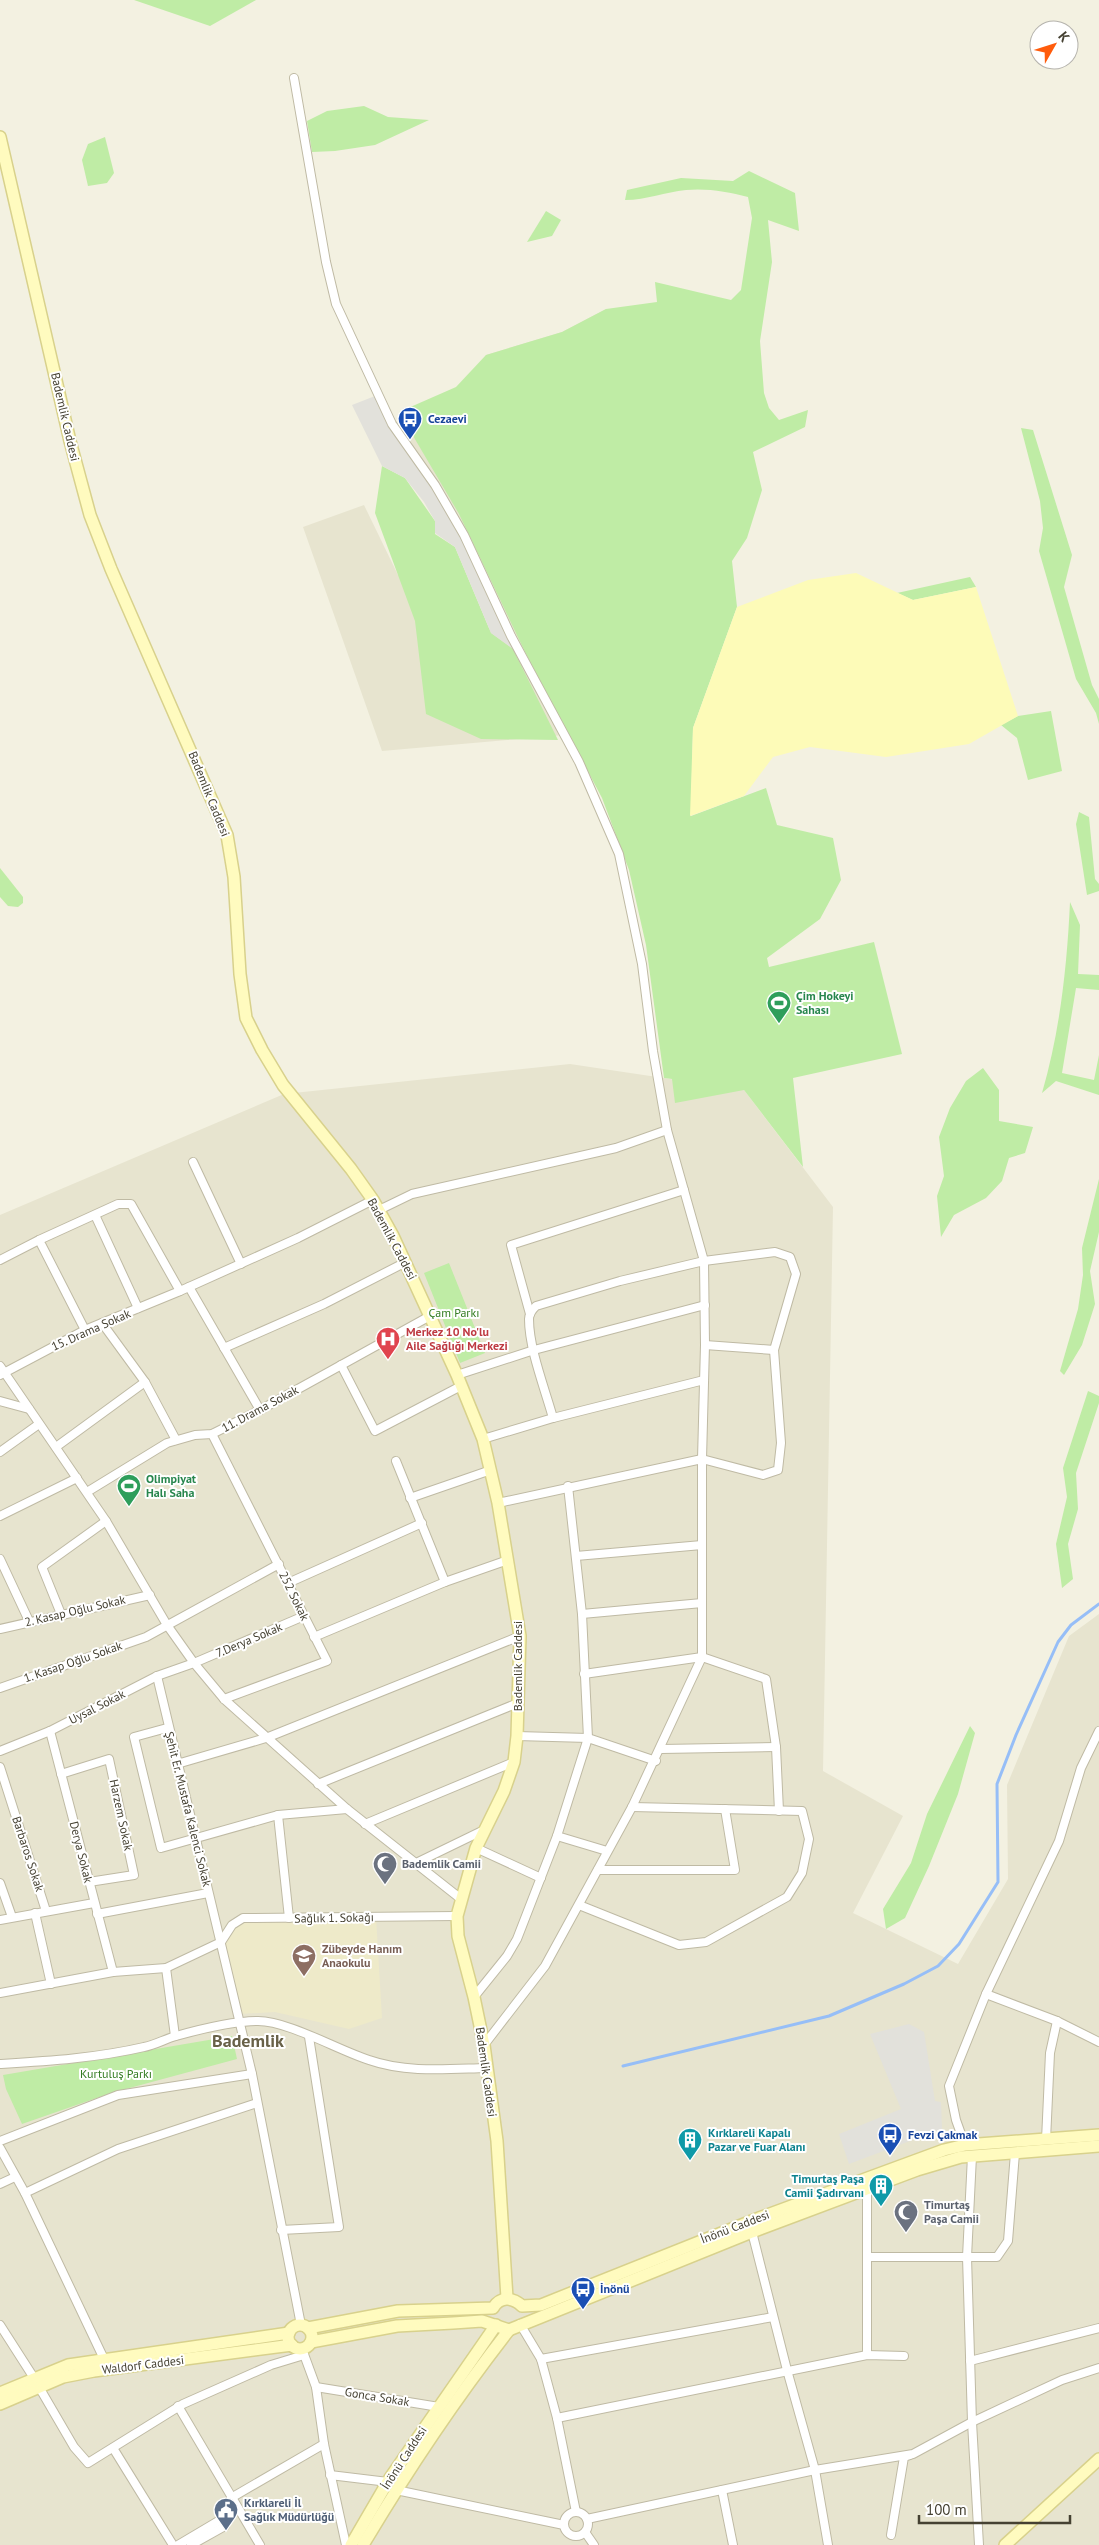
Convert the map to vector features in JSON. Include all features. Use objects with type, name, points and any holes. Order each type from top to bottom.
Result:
[{"type":"main road","name":"Bademlik Caddesi","points":[[0,136],[70,441],[90,515],[227,835],[234,877],[240,974],[246,1018],[283,1085],[376,1205],[406,1262],[462,1386],[483,1439],[491,1470],[520,1636],[517,1736],[514,1762],[476,1848],[457,1916],[458,1936],[484,2045],[497,2141],[507,2298]]},
{"type":"main road","name":"İnönü Caddesi","points":[[522,2306],[541,2305],[759,2218],[909,2161],[965,2145],[1099,2135]]},
{"type":"main road","name":"İnönü Caddesi","points":[[520,2324],[752,2232],[917,2170],[961,2157],[1099,2146]]},
{"type":"main road","points":[[304,2327],[312,2334],[302,2348],[289,2333],[294,2328],[398,2311],[494,2306],[507,2298],[515,2300],[522,2306],[524,2313],[520,2324],[509,2330],[496,2325],[492,2318],[494,2306]]},
{"type":"main road","name":"Waldorf Caddesi","points":[[0,2393],[36,2382],[94,2370],[302,2348],[398,2326],[482,2321],[496,2325]]},
{"type":"main road","name":"İnönü Caddesi","points":[[363,2545],[392,2486],[439,2407],[496,2325]]},
{"type":"main road","name":"İnönü Caddesi","points":[[351,2545],[392,2486],[509,2330]]},
{"type":"main road","name":"Waldorf Caddesi","points":[[0,2404],[68,2365],[289,2333]]},
{"type":"main road","points":[[1005,2545],[1099,2459]]},
{"type":"street","points":[[294,78],[326,262],[336,304],[392,424],[436,485],[464,535],[515,644],[579,762],[619,854],[642,964],[653,1051],[667,1130],[704,1262],[702,1657],[656,1761],[545,1966],[484,2045]]},
{"type":"street","name":"15. Drama Sokak","points":[[1,1371],[85,1330],[189,1288],[376,1205],[412,1194],[616,1148],[667,1130]]},
{"type":"street","points":[[193,1162],[242,1264]]},
{"type":"street","points":[[553,1418],[534,1350],[530,1314],[511,1244],[684,1190]]},
{"type":"street","points":[[0,1260],[118,1204],[131,1204],[180,1291]]},
{"type":"street","points":[[95,1215],[138,1308]]},
{"type":"street","points":[[39,1240],[85,1330]]},
{"type":"street","points":[[498,1503],[568,1486],[702,1459],[763,1475],[778,1470],[781,1443],[774,1350],[796,1274],[790,1257],[776,1252],[704,1262],[541,1303],[530,1314]]},
{"type":"street","points":[[224,1348],[324,1304],[406,1262]]},
{"type":"street","points":[[189,1288],[260,1410]]},
{"type":"street","points":[[457,1375],[534,1350],[705,1305]]},
{"type":"street","name":"11. Drama Sokak","points":[[87,1492],[167,1443],[195,1434],[212,1434],[260,1410],[430,1316]]},
{"type":"street","points":[[102,1323],[145,1382],[176,1440]]},
{"type":"street","points":[[705,1345],[774,1350]]},
{"type":"street","points":[[341,1365],[375,1431],[462,1386]]},
{"type":"street","points":[[1,1371],[106,1521],[167,1625],[194,1663],[224,1699],[347,1809],[461,1899]]},
{"type":"street","points":[[483,1439],[553,1418],[704,1380]]},
{"type":"street","points":[[56,1447],[145,1382]]},
{"type":"street","points":[[0,1401],[28,1409]]},
{"type":"street","points":[[0,1452],[39,1424]]},
{"type":"street","name":"252 Sokak","points":[[212,1434],[279,1564],[326,1661],[224,1699]]},
{"type":"street","points":[[396,1461],[445,1582]]},
{"type":"street","points":[[410,1498],[491,1470]]},
{"type":"street","points":[[0,1516],[77,1478]]},
{"type":"street","points":[[474,1997],[507,1956],[517,1939],[557,1836],[588,1738],[582,1614],[568,1486]]},
{"type":"street","points":[[61,1614],[42,1568],[106,1521]]},
{"type":"street","points":[[288,1583],[422,1523]]},
{"type":"street","points":[[576,1556],[702,1545]]},
{"type":"street","points":[[0,1559],[29,1621]]},
{"type":"street","points":[[314,1637],[445,1582],[508,1560]]},
{"type":"street","name":"1. Kasap Oğlu Sokak","points":[[0,1688],[146,1637],[279,1564]]},
{"type":"street","name":"2. Kasap Oğlu Sokak","points":[[0,1629],[150,1595]]},
{"type":"street","points":[[582,1614],[702,1603]]},
{"type":"street","name":"7.Derya Sokak","points":[[194,1663],[304,1616]]},
{"type":"street","points":[[177,1764],[266,1738],[520,1636]]},
{"type":"street","points":[[584,1674],[702,1657],[766,1679],[776,1747],[779,1811]]},
{"type":"street","name":"Uysal Sokak","points":[[0,1751],[50,1731],[156,1676],[194,1663]]},
{"type":"street","name":"Şehit Er. Mustafa Kalenci Sokak","points":[[156,1676],[252,2074],[281,2230],[304,2327]]},
{"type":"street","points":[[318,1784],[518,1702]]},
{"type":"street","points":[[167,1728],[134,1737],[162,1848],[278,1815],[347,1809]]},
{"type":"street","name":"Derya Sokak","points":[[50,1731],[113,1972]]},
{"type":"street","points":[[965,2145],[956,2120],[950,2086],[986,1994],[1059,1841],[1080,1768],[1099,1731]]},
{"type":"street","points":[[517,1736],[588,1738],[656,1761]]},
{"type":"street","points":[[661,1749],[776,1747]]},
{"type":"street","name":"Harzem Sokak","points":[[61,1774],[109,1759],[134,1875],[89,1882]]},
{"type":"street","points":[[365,1824],[514,1762]]},
{"type":"street","name":"Barbaros Sokak","points":[[0,1767],[46,1911]]},
{"type":"street","points":[[578,1905],[679,1945],[706,1942],[787,1897],[802,1873],[809,1839],[802,1811],[632,1807]]},
{"type":"street","points":[[598,1870],[735,1870],[725,1810]]},
{"type":"street","points":[[278,1815],[289,1918]]},
{"type":"street","points":[[416,1863],[486,1829]]},
{"type":"street","points":[[557,1836],[607,1851]]},
{"type":"street","points":[[476,1848],[541,1878]]},
{"type":"street","points":[[0,1883],[12,1918]]},
{"type":"street","points":[[97,1914],[208,1893]]},
{"type":"street","points":[[0,1920],[94,1903]]},
{"type":"street","points":[[35,1913],[52,1984]]},
{"type":"street","name":"Sağlık 1. Sokağı","points":[[221,1942],[232,1925],[243,1918],[457,1916]]},
{"type":"street","points":[[0,1993],[113,1972],[166,1968],[221,1942]]},
{"type":"street","points":[[166,1968],[175,2036]]},
{"type":"street","points":[[986,1994],[1057,2021],[1099,2042]]},
{"type":"street","points":[[1046,2140],[1050,2053],[1057,2021]]},
{"type":"street","points":[[0,2064],[115,2053],[146,2047],[175,2036],[240,2023],[274,2022],[370,2061],[389,2066],[408,2069],[486,2068]]},
{"type":"street","points":[[281,2230],[339,2227],[309,2037]]},
{"type":"street","points":[[0,2141],[118,2095],[252,2074]]},
{"type":"street","points":[[25,2193],[125,2146],[257,2103]]},
{"type":"street","points":[[0,2148],[25,2193],[104,2359]]},
{"type":"street","points":[[868,2257],[997,2257],[1008,2241],[1014,2153]]},
{"type":"street","points":[[972,2156],[967,2257],[972,2422],[979,2545]]},
{"type":"street","points":[[0,2184],[15,2178]]},
{"type":"street","points":[[867,2190],[867,2355]]},
{"type":"street","points":[[752,2232],[786,2370],[815,2470],[828,2545]]},
{"type":"street","points":[[541,2359],[772,2317]]},
{"type":"street","points":[[520,2324],[541,2359],[557,2418],[576,2512]]},
{"type":"street","points":[[0,2325],[74,2446],[88,2463],[178,2406],[271,2365],[302,2348],[316,2386],[324,2444],[346,2545]]},
{"type":"street","points":[[970,2361],[1099,2328]]},
{"type":"street","points":[[557,2418],[867,2355],[904,2356]]},
{"type":"street","points":[[891,2535],[904,2457],[972,2422],[1062,2380],[1099,2368]]},
{"type":"street","name":"Gonca Sokak","points":[[316,2386],[439,2407]]},
{"type":"street","points":[[178,2406],[260,2545]]},
{"type":"street","points":[[231,2498],[324,2444]]},
{"type":"street","points":[[113,2448],[173,2545]]},
{"type":"street","points":[[587,2519],[815,2470],[913,2454]]},
{"type":"street","points":[[330,2475],[392,2486],[564,2526],[571,2535],[582,2534],[594,2545]]},
{"type":"street","points":[[722,2490],[733,2545]]},
{"type":"street","points":[[178,2545],[238,2510]]},
{"type":"street","points":[[564,2526],[569,2515],[576,2512],[587,2519],[588,2525],[582,2534],[580,2545]]},
{"type":"street","points":[[191,2545],[226,2526]]},
{"type":"shaded area","points":[[606,309],[721,560],[676,740],[579,762],[564,735],[382,751],[303,527],[364,505],[398,575],[477,635],[504,621],[410,440],[451,408],[486,355],[562,332]]},
{"type":"shaded area","points":[[375,396],[390,426],[432,487],[463,540],[513,649],[491,633],[455,547],[435,533],[435,521],[424,502],[405,478],[382,466],[352,405]]},
{"type":"shaded area","points":[[570,1064],[744,1090],[833,1207],[823,1771],[903,1816],[853,1913],[958,1964],[1008,1879],[1007,1785],[1069,1636],[1099,1614],[1099,2545],[0,2545],[0,1215],[284,1094]]},
{"type":"shaded area","name":"Zübeyde Hanım Anaokulu","points":[[376,1917],[382,2018],[349,2029],[275,2012],[238,2014],[221,1942],[243,1918]]},
{"type":"shaded area","points":[[909,2024],[924,2032],[935,2101],[941,2102],[942,2129],[849,2164],[839,2134],[901,2109],[870,2034]]},
{"type":"green space","points":[[134,0],[256,0],[210,26]]},
{"type":"green space","points":[[364,106],[388,117],[429,120],[375,145],[335,151],[312,152],[307,121],[327,111]]},
{"type":"green space","points":[[105,137],[114,173],[107,183],[88,186],[82,160],[88,144]]},
{"type":"green space","points":[[749,171],[795,193],[799,231],[768,220],[772,262],[760,341],[764,393],[769,408],[779,420],[808,410],[805,427],[753,452],[762,490],[747,538],[732,561],[737,607],[693,728],[691,816],[766,788],[777,825],[833,838],[841,880],[820,919],[767,958],[769,967],[874,942],[902,1054],[793,1078],[803,1167],[744,1090],[675,1103],[672,1079],[664,1078],[646,945],[629,870],[602,798],[526,654],[459,514],[399,412],[456,387],[486,355],[562,332],[606,309],[657,302],[655,282],[731,300],[741,290],[752,218],[748,197],[718,191],[694,190],[625,200],[627,190],[681,178],[733,181]]},
{"type":"green space","points":[[546,211],[561,220],[552,236],[527,242]]},
{"type":"green space","points":[[1021,428],[1033,430],[1072,555],[1064,587],[1092,685],[1099,699],[1099,724],[1096,713],[1076,679],[1039,551],[1043,528],[1040,501]]},
{"type":"green space","points":[[382,466],[405,478],[435,521],[435,534],[455,547],[491,633],[513,649],[558,740],[481,739],[426,714],[415,621],[375,513]]},
{"type":"green space","points":[[970,577],[976,587],[913,600],[897,593]]},
{"type":"green space","points":[[1051,711],[1062,771],[1028,780],[1017,738],[1001,725],[1018,716]]},
{"type":"green space","points":[[1079,812],[1089,817],[1095,879],[1099,884],[1099,891],[1087,895],[1076,824]]},
{"type":"green space","points":[[0,868],[23,897],[23,903],[18,907],[8,906],[0,897]]},
{"type":"green space","points":[[1070,902],[1080,925],[1078,974],[1099,975],[1099,990],[1076,988],[1062,1073],[1094,1080],[1099,1055],[1099,1095],[1056,1081],[1042,1093],[1054,1046],[1062,999]]},
{"type":"green space","points":[[983,1068],[999,1090],[999,1121],[1033,1127],[1025,1153],[1009,1158],[1002,1181],[986,1198],[954,1215],[941,1237],[937,1196],[944,1176],[939,1137],[950,1108],[966,1081]]},
{"type":"green space","points":[[1099,1179],[1099,1232],[1090,1271],[1095,1304],[1082,1345],[1064,1375],[1060,1371],[1078,1309],[1083,1275],[1082,1248]]},
{"type":"green space","name":"Çam Parkı","points":[[449,1263],[485,1353],[460,1363],[424,1273]]},
{"type":"green space","points":[[1088,1391],[1099,1396],[1099,1403],[1076,1473],[1078,1509],[1068,1544],[1073,1579],[1062,1588],[1056,1544],[1067,1497],[1063,1468]]},
{"type":"green space","points":[[970,1726],[975,1733],[958,1794],[929,1866],[905,1918],[886,1929],[883,1909],[911,1863],[927,1814]]},
{"type":"green space","name":"Kurtuluş Parkı","points":[[232,2036],[237,2059],[111,2093],[22,2124],[6,2089],[3,2075]]},
{"type":"sand","points":[[856,573],[913,600],[976,587],[1018,716],[969,744],[886,757],[810,747],[773,757],[744,796],[690,816],[693,728],[737,607],[808,580]]},
{"type":"waterway","points":[[623,2066],[829,2016],[904,1984],[938,1966],[959,1944],[998,1882],[997,1784],[1016,1735],[1058,1642],[1071,1625],[1099,1604]]},
{"type":"place","name":"Cezaevi","points":[[410,440]]},
{"type":"place","name":"Çim Hokeyi Sahası","points":[[779,1024]]},
{"type":"place","name":"Merkez 10 No'lu Aile Sağlığı Merkezi","points":[[388,1360]]},
{"type":"place","name":"Olimpiyat Halı Saha","points":[[129,1507]]},
{"type":"place","name":"Bademlik Camii","points":[[385,1885]]},
{"type":"place","name":"Zübeyde Hanım Anaokulu","points":[[304,1977]]},
{"type":"place","name":"Fevzi Çakmak","points":[[890,2156]]},
{"type":"place","name":"Kırklareli Kapalı Pazar ve Fuar Alanı","points":[[690,2161]]},
{"type":"place","name":"Timurtaş Paşa Camii Şadırvanı","points":[[881,2207]]},
{"type":"place","name":"Timurtaş Paşa Camii","points":[[906,2233]]},
{"type":"place","name":"İnönü","points":[[583,2310]]},
{"type":"place","name":"Kırklareli İl Sağlık Müdürlüğü","points":[[226,2531]]},
{"type":"district","name":"Bademlik","points":[[248,2041]]}]
